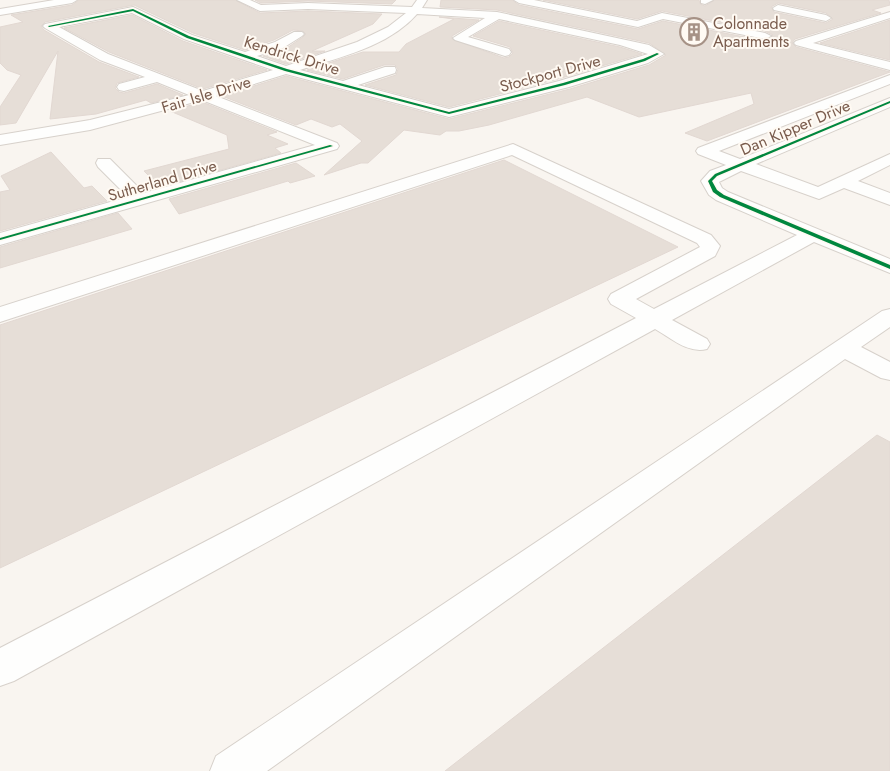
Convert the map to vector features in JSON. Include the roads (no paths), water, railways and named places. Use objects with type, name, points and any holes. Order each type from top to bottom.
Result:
[{"type":"street","points":[[0,12],[72,0]]},
{"type":"street","points":[[242,0],[260,8],[364,4],[420,5],[497,15]]},
{"type":"street","points":[[519,0],[638,24],[662,16],[770,34],[739,45]]},
{"type":"street","points":[[780,0],[793,2],[778,8],[826,18],[800,26]]},
{"type":"street","name":"Fair Isle Drive","points":[[0,140],[57,132],[120,119],[202,96],[352,49],[383,36],[420,5]]},
{"type":"street","points":[[584,13],[600,7]]},
{"type":"street","points":[[49,26],[133,10]]},
{"type":"street","name":"Kendrick Drive","points":[[133,10],[188,37],[286,70],[449,113]]},
{"type":"street","points":[[497,15],[459,38],[505,52]]},
{"type":"street","name":"Stockport Drive","points":[[449,113],[564,84],[658,54],[621,42],[497,15]]},
{"type":"street","points":[[890,15],[800,43],[890,66]]},
{"type":"street","points":[[49,26],[104,57],[202,96]]},
{"type":"street","points":[[245,56],[279,45],[298,34]]},
{"type":"street","points":[[344,85],[368,75],[390,70]]},
{"type":"street","points":[[124,87],[158,78]]},
{"type":"street","points":[[890,79],[704,150],[819,194],[890,159]]},
{"type":"street","name":"Sutherland Drive","points":[[0,239],[331,146],[202,96]]},
{"type":"street","name":"Dan Kipper Drive","points":[[814,234],[722,196],[710,185],[711,178],[890,102]]},
{"type":"street","points":[[807,111],[842,122]]},
{"type":"street","points":[[0,315],[513,149],[704,239],[710,246],[708,252],[618,299],[698,344]]},
{"type":"street","points":[[104,162],[141,200]]},
{"type":"street","points":[[843,182],[890,199]]},
{"type":"street","points":[[0,668],[814,234],[890,267]]},
{"type":"street","points":[[231,771],[890,316]]},
{"type":"street","points":[[843,348],[890,372]]},
{"type":"place","name":"Colonnade Apartments","points":[[694,32]]}]
